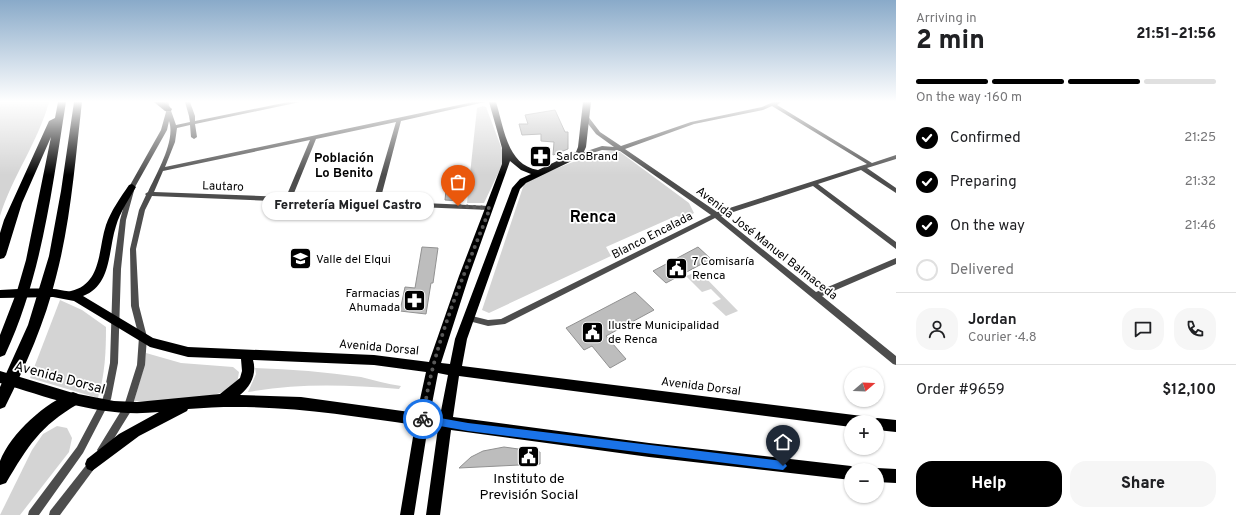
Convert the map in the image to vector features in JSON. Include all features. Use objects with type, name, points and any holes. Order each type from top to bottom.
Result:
[{"type":"highway","points":[[0,255],[15,205],[51,126]]},
{"type":"highway","points":[[0,351],[16,313],[34,254],[58,126]]},
{"type":"highway","points":[[0,402],[36,322],[50,276],[56,250],[74,126]]},
{"type":"highway","points":[[0,477],[24,437],[35,424],[52,410],[73,399]]},
{"type":"main road","points":[[499,126],[506,148],[517,165],[525,170],[539,173]]},
{"type":"main road","points":[[433,515],[454,371],[461,339],[514,192],[523,181],[577,156],[582,147],[584,126]]},
{"type":"main road","points":[[407,515],[433,368],[459,289],[504,169],[506,148]]},
{"type":"main road","points":[[69,296],[88,288],[100,276],[111,226],[120,205],[132,187]]},
{"type":"main road","name":"Avenida Dorsal","points":[[0,294],[38,293],[69,296],[86,302],[150,342],[188,352],[374,360],[844,420]]},
{"type":"main road","points":[[222,400],[236,391],[244,383],[248,372],[246,355]]},
{"type":"main road","name":"Avenida Dorsal","points":[[0,377],[73,399],[104,406],[128,408],[222,400],[301,404],[649,450],[844,472]]},
{"type":"main road","points":[[92,464],[114,444],[139,428],[194,403]]},
{"type":"main road","points":[[884,425],[896,426]]},
{"type":"main road","points":[[884,475],[896,476]]},
{"type":"street","points":[[33,515],[80,450],[104,406],[110,391],[114,367],[115,321],[121,231],[132,187],[164,130],[165,126]]},
{"type":"street","points":[[54,515],[110,439],[128,408],[140,373],[142,337],[135,306],[133,255],[137,226],[148,194],[171,148],[174,127],[179,126]]},
{"type":"street","points":[[193,126],[194,137]]},
{"type":"street","points":[[161,170],[371,126]]},
{"type":"street","points":[[376,203],[397,126]]},
{"type":"street","name":"Avenida José Manuel Balmaceda","points":[[592,126],[619,149],[716,214],[896,360]]},
{"type":"street","points":[[577,156],[602,148],[619,149],[684,126]]},
{"type":"street","points":[[811,126],[872,165]]},
{"type":"street","points":[[288,200],[314,138]]},
{"type":"street","name":"Blanco Encalada","points":[[468,318],[488,323],[502,322],[716,214],[896,157]]},
{"type":"street","points":[[862,168],[896,191]]},
{"type":"street","points":[[813,183],[896,246]]},
{"type":"street","name":"Lautaro","points":[[148,194],[490,208]]},
{"type":"street","points":[[816,296],[896,261]]},
{"type":"shaded area","points":[[0,126],[40,126],[11,187],[0,216]]},
{"type":"shaded area","points":[[475,126],[493,126],[503,152],[503,163],[484,203],[467,203]]},
{"type":"shaded area","points":[[611,151],[620,152],[689,203],[694,213],[685,218],[676,216],[606,247],[611,256],[489,313],[482,310],[524,184],[566,164]]},
{"type":"shaded area","points":[[699,271],[738,311],[726,316],[712,303],[721,299],[711,289],[702,292],[686,276]]},
{"type":"shaded area","points":[[60,300],[82,310],[106,327],[105,363],[98,398],[30,378]]},
{"type":"shaded area","points":[[146,353],[181,363],[233,367],[239,372],[237,384],[215,395],[202,398],[174,401],[134,401],[144,367]]},
{"type":"shaded area","points":[[255,368],[348,375],[401,386],[399,389],[305,386],[248,392],[256,374]]},
{"type":"shaded area","points":[[57,426],[67,428],[72,438],[69,452],[20,515],[0,515],[32,450],[43,434]]},
{"type":"building","points":[[520,126],[562,126],[565,132],[568,132],[568,149],[553,155],[554,142],[541,141],[541,134],[522,135]]},
{"type":"building","points":[[446,190],[464,190],[463,201],[445,200]]},
{"type":"building","points":[[422,247],[438,248],[433,283],[431,283],[426,314],[400,311],[405,287],[415,288]]},
{"type":"building","name":"7 Comisaría Renca","points":[[698,247],[711,259],[666,283],[653,271]]},
{"type":"building","name":"Ilustre Municipalidad de Renca","points":[[635,292],[654,310],[606,336],[626,359],[610,368],[592,346],[584,350],[566,328]]},
{"type":"building","points":[[504,447],[540,452],[540,464],[459,468],[471,457],[483,451]]},
{"type":"way so far","points":[[423,419],[433,368],[464,276],[490,208],[458,206]]},
{"type":"place","name":"SalcoBrand","points":[[540,156]]},
{"type":"place","name":"Ferretería Miguel Castro","points":[[458,206]]},
{"type":"place","name":"Valle del Elqui","points":[[301,259]]},
{"type":"place","name":"7 Comisaría Renca","points":[[676,268]]},
{"type":"place","name":"Farmacias Ahumada","points":[[415,300]]},
{"type":"place","name":"Ilustre Municipalidad de Renca","points":[[592,332]]},
{"type":"place","name":"Instituto de Previsión Social","points":[[529,456]]},
{"type":"district","name":"Población Lo Benito","points":[[344,164]]},
{"type":"district","name":"Renca","points":[[593,216]]},
{"type":"route","points":[[423,419],[468,427],[783,466]]}]
